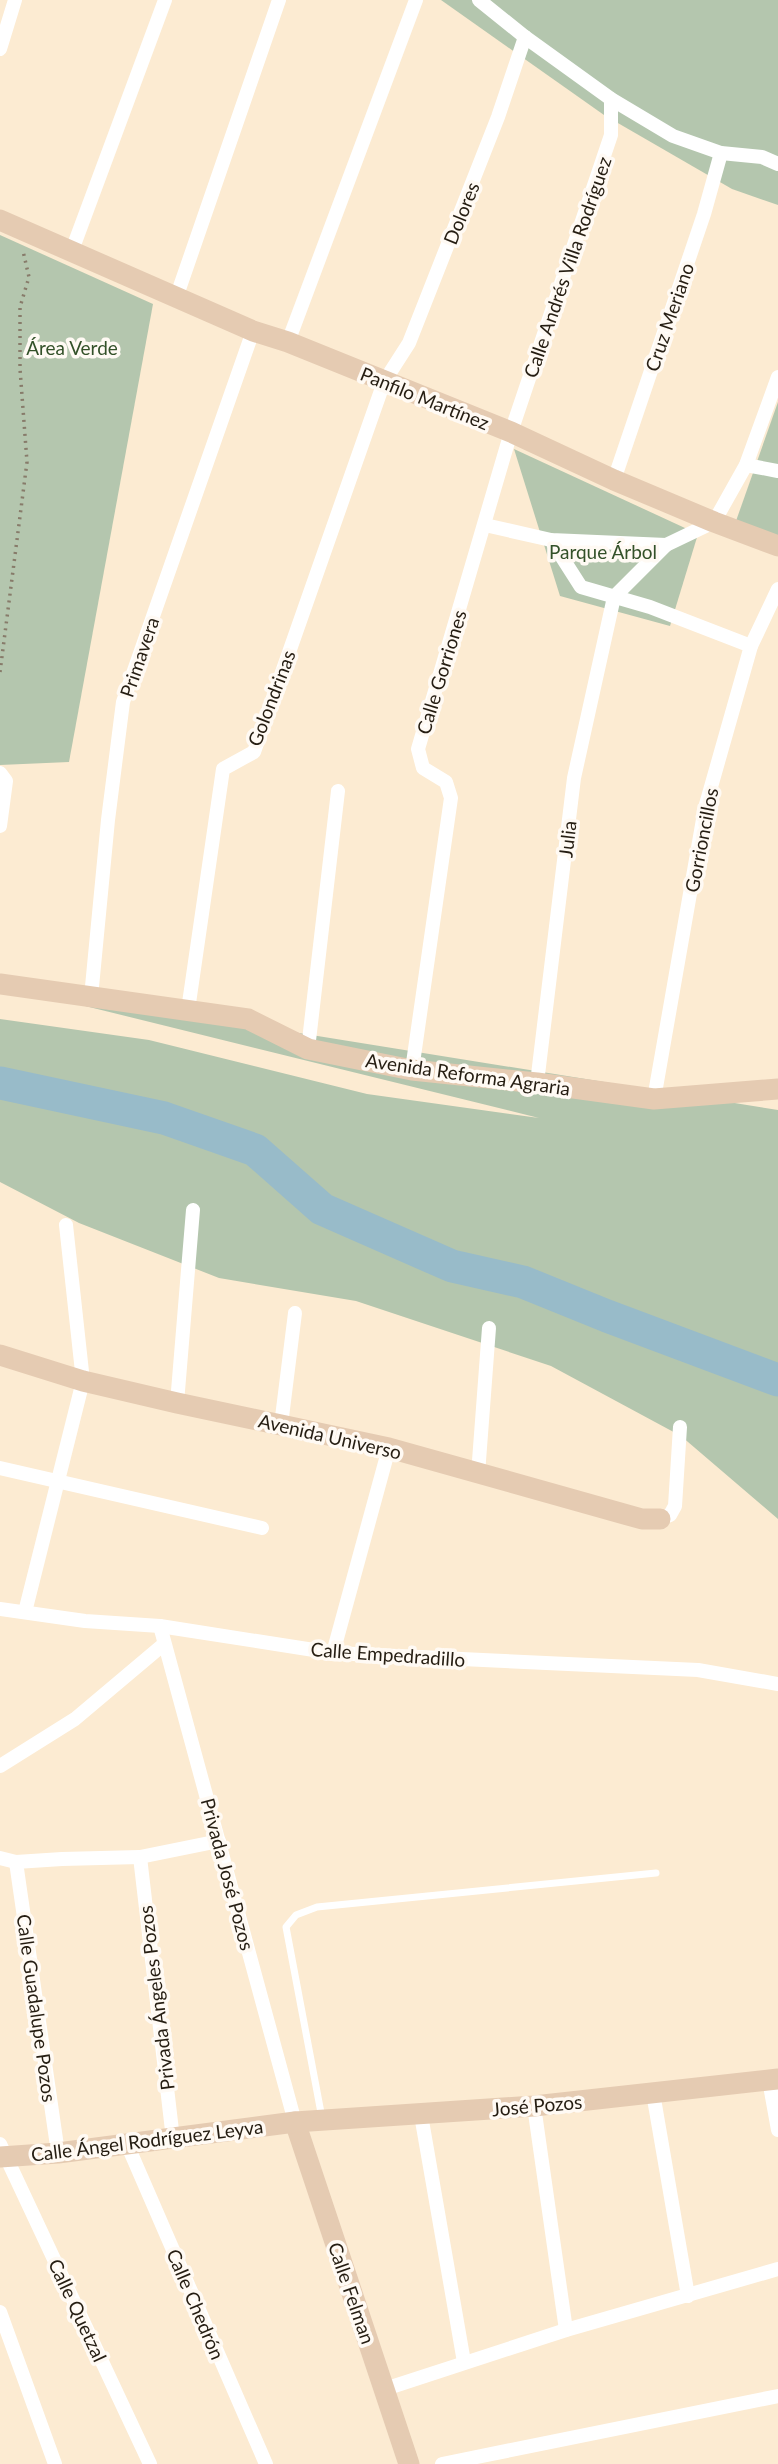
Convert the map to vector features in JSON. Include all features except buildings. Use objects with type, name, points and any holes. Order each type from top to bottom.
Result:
[{"type":"street","points":[[0,48],[15,0]]},
{"type":"street","points":[[71,253],[165,0]]},
{"type":"street","points":[[176,298],[279,0]]},
{"type":"street","points":[[288,342],[416,0]]},
{"type":"street","points":[[480,0],[525,37],[611,99],[673,136],[721,153],[762,157],[778,164]]},
{"type":"street","name":"Dolores","points":[[384,382],[409,343],[498,117],[525,37]]},
{"type":"street","name":"Calle Andrés Villa Rodríguez","points":[[511,432],[611,135],[611,99]]},
{"type":"street","name":"Cruz Meriano","points":[[614,480],[704,214],[721,153]]},
{"type":"street","name":"Panfilo Martínez","points":[[9,224],[253,331],[288,342],[511,432],[614,480],[778,546]]},
{"type":"street","name":"Primavera","points":[[91,997],[108,820],[123,702],[253,331]]},
{"type":"street","points":[[614,597],[666,545],[714,522],[746,465],[778,377]]},
{"type":"street","name":"Golondrinas","points":[[188,1010],[223,769],[254,752],[384,382]]},
{"type":"street","name":"Calle Gorriones","points":[[412,1070],[451,799],[446,782],[423,768],[418,749],[511,432]]},
{"type":"street","points":[[746,465],[778,471]]},
{"type":"street","points":[[485,525],[551,540],[666,545]]},
{"type":"street","points":[[551,540],[581,587],[650,607],[751,646]]},
{"type":"street","name":"Gorrioncillos","points":[[654,1099],[705,808],[751,646],[778,589]]},
{"type":"street","name":"Julia","points":[[537,1083],[574,778],[614,597]]},
{"type":"street","points":[[0,826],[3,777]]},
{"type":"street","points":[[307,1049],[338,792]]},
{"type":"street","name":"Avenida Reforma Agraria","points":[[0,984],[248,1019],[307,1049],[412,1070],[654,1099],[778,1089]]},
{"type":"street","points":[[177,1403],[193,1210]]},
{"type":"street","points":[[26,1612],[83,1381],[66,1226]]},
{"type":"street","points":[[281,1425],[295,1313]]},
{"type":"street","points":[[478,1474],[489,1328]]},
{"type":"street","name":"Avenida Universo","points":[[0,1356],[83,1381],[388,1448],[642,1519],[660,1519]]},
{"type":"street","points":[[660,1519],[670,1515],[675,1506],[680,1427]]},
{"type":"street","points":[[333,1653],[388,1448]]},
{"type":"street","points":[[0,1468],[261,1528]]},
{"type":"street","name":"Calle Empedradillo","points":[[0,1609],[85,1621],[160,1626],[333,1653],[698,1670],[778,1685]]},
{"type":"street","name":"Privada José Pozos","points":[[160,1626],[295,2122]]},
{"type":"street","points":[[0,1766],[75,1719],[164,1644]]},
{"type":"street","points":[[0,1858],[16,1862],[62,1858],[140,1857],[219,1840]]},
{"type":"street","name":"Privada Ángeles Pozos","points":[[140,1857],[173,2139]]},
{"type":"street","name":"Calle Guadalupe Pozos","points":[[16,1862],[58,2153]]},
{"type":"street","points":[[774,2080],[778,2130]]},
{"type":"street","name":"José Pozos","points":[[295,2122],[534,2106],[774,2080]]},
{"type":"street","points":[[653,2093],[688,2296]]},
{"type":"street","points":[[534,2106],[566,2330]]},
{"type":"street","points":[[421,2115],[464,2362]]},
{"type":"street","name":"Calle Ángel Rodríguez Leyva","points":[[2,2152],[58,2153],[295,2122]]},
{"type":"street","name":"Calle Felman","points":[[295,2122],[408,2464]]},
{"type":"street","name":"Calle Chedrón","points":[[127,2144],[266,2464]]},
{"type":"street","name":"Calle Quetzal","points":[[2,2152],[150,2464]]},
{"type":"street","points":[[385,2389],[566,2330],[778,2269]]},
{"type":"street","points":[[0,2312],[55,2464]]},
{"type":"street","points":[[442,2464],[778,2396]]},
{"type":"lane","points":[[322,2120],[286,1927],[296,1916],[317,1908],[656,1873]]},
{"type":"path","points":[[0,672],[27,462],[20,369],[20,307],[29,277],[9,224]]},
{"type":"green space","points":[[441,0],[778,0],[778,205],[732,189],[604,115]]},
{"type":"green space","name":"Área Verde","points":[[0,235],[153,304],[69,762],[0,765]]},
{"type":"green space","points":[[778,402],[778,539],[736,521]]},
{"type":"green space","name":"Parque Árbol","points":[[514,449],[698,534],[670,626],[560,596]]},
{"type":"green space","points":[[0,985],[778,1110],[778,1519],[681,1436],[551,1366],[356,1301],[219,1278],[79,1223],[0,1182],[0,1019],[149,1040],[367,1094],[539,1118]]},
{"type":"waterway","points":[[0,1083],[164,1118],[255,1150],[322,1209],[452,1266],[523,1282],[778,1380]]}]
